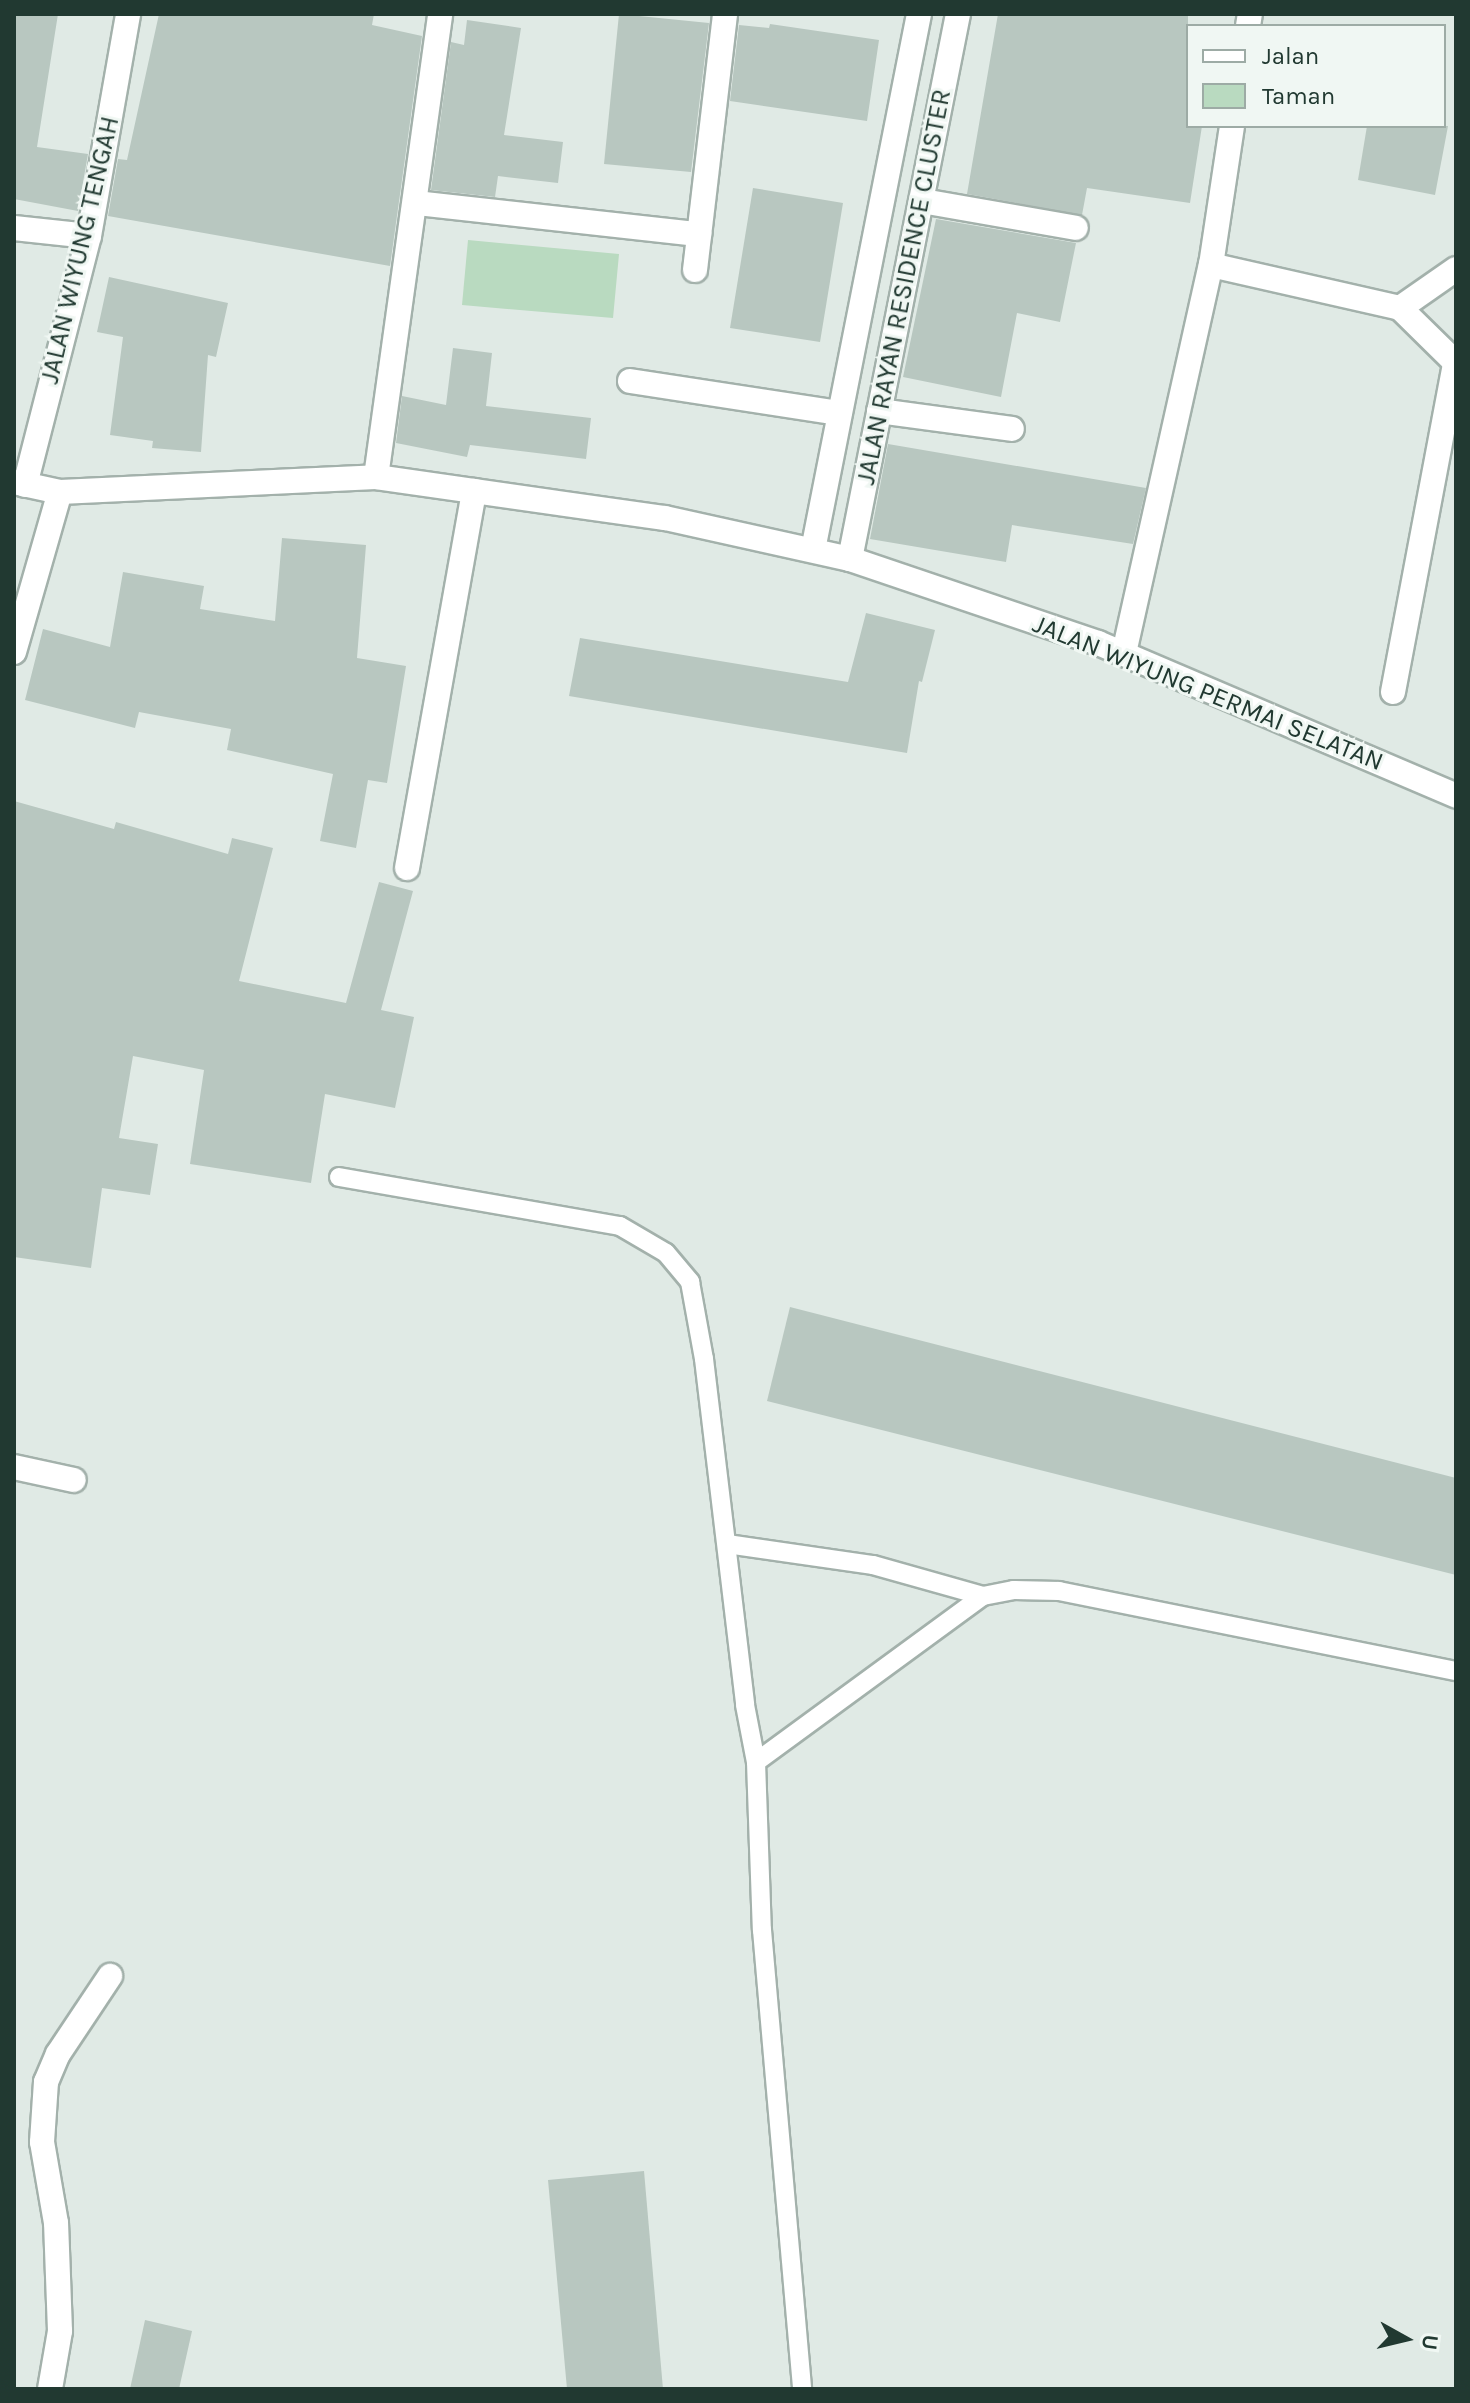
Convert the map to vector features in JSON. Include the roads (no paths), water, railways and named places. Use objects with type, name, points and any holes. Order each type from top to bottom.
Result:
[{"type":"street","name":"JALAN WIYUNG TENGAH","points":[[20,484],[89,236],[128,14]]},
{"type":"street","points":[[376,477],[440,14]]},
{"type":"street","points":[[695,270],[725,14]]},
{"type":"street","name":"JALAN RAYAN RESIDENCE CLUSTER","points":[[813,550],[919,14]]},
{"type":"street","name":"JALAN RAYAN RESIDENCE CLUSTER","points":[[850,559],[958,14]]},
{"type":"street","points":[[1124,653],[1211,265],[1232,128]]},
{"type":"street","points":[[922,201],[1076,228]]},
{"type":"street","points":[[416,203],[699,234]]},
{"type":"street","points":[[14,228],[89,236]]},
{"type":"street","points":[[1211,265],[1400,308],[1456,362],[1393,692]]},
{"type":"street","points":[[1400,308],[1456,269]]},
{"type":"street","points":[[630,381],[840,413]]},
{"type":"street","points":[[879,411],[1012,429]]},
{"type":"street","name":"JALAN WIYUNG PERMAI SELATAN","points":[[20,484],[60,492],[376,477],[665,518],[813,550],[850,559],[1124,653],[1456,796]]},
{"type":"street","points":[[407,868],[474,491]]},
{"type":"street","points":[[14,652],[60,492]]},
{"type":"street","points":[[823,495],[861,502]]},
{"type":"street","points":[[14,1467],[74,1480]]},
{"type":"street","points":[[50,2389],[60,2331],[56,2223],[42,2142],[46,2082],[58,2054],[110,1976]]},
{"type":"lane","points":[[339,1177],[620,1226],[666,1253],[690,1282],[704,1359],[745,1705],[756,1762],[762,1930],[802,2389]]},
{"type":"lane","points":[[727,1544],[873,1565],[983,1596]]},
{"type":"lane","points":[[756,1762],[983,1596],[1014,1590],[1059,1591],[1456,1671]]}]
